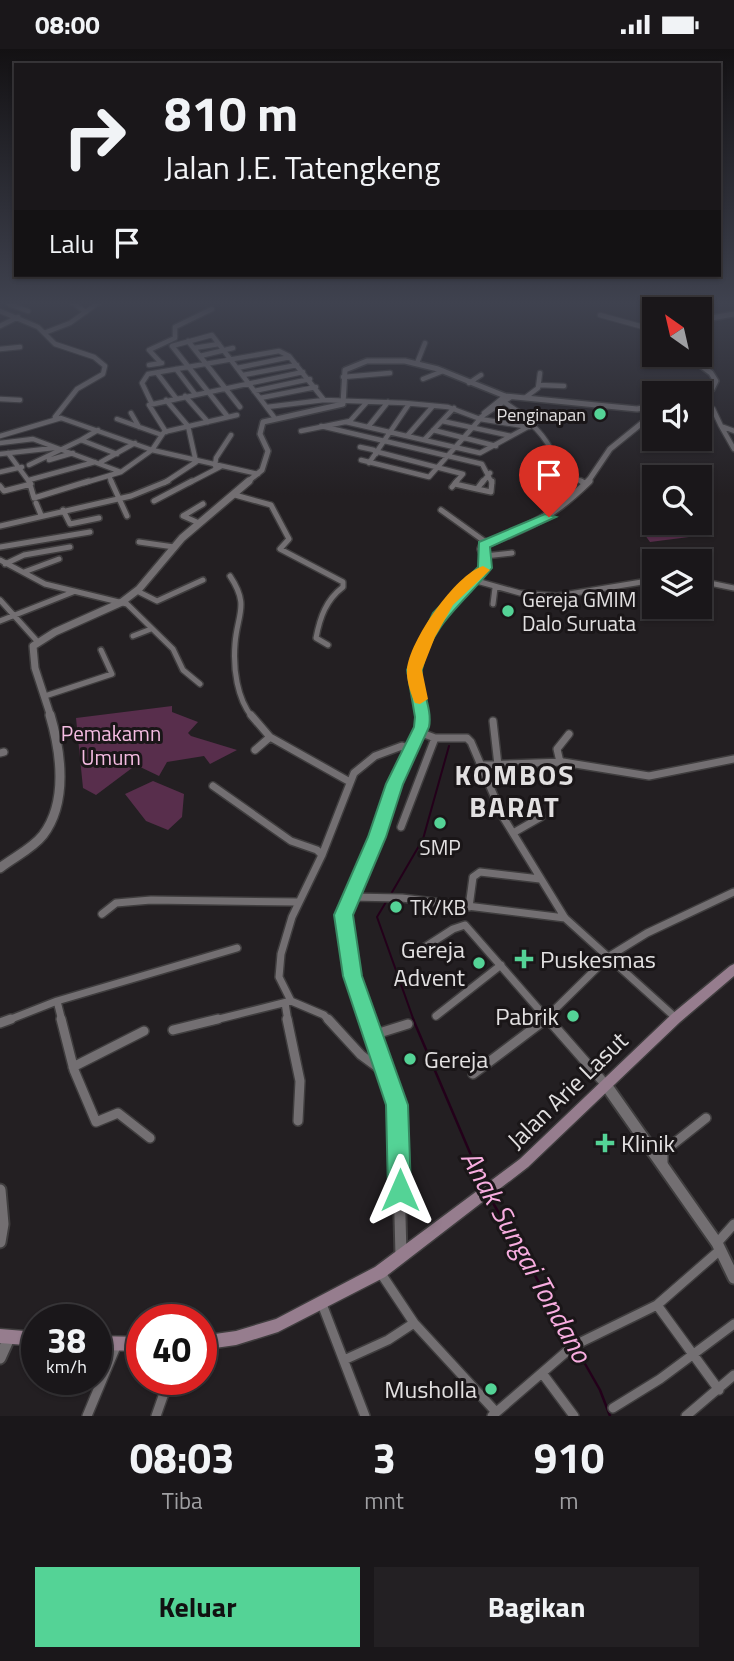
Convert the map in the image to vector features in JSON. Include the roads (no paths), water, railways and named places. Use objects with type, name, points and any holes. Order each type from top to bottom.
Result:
[{"type":"main road","name":"Jalan Arie Lasut","points":[[217,1341],[236,1338],[278,1325],[380,1272],[524,1163],[676,1018],[734,969]]},
{"type":"main road","points":[[112,1344],[126,1344]]},
{"type":"street","points":[[0,436],[16,433],[55,417],[77,389],[99,377],[105,369],[103,367]]},
{"type":"street","points":[[164,367],[167,371]]},
{"type":"street","points":[[8,453],[30,482],[34,498],[110,478],[152,450],[164,434],[166,428],[149,405],[152,404],[142,383],[148,374],[193,367]]},
{"type":"street","points":[[208,367],[238,405],[219,408]]},
{"type":"street","points":[[243,367],[237,368],[274,417]]},
{"type":"street","points":[[243,376],[288,367]]},
{"type":"street","points":[[299,367],[324,400]]},
{"type":"street","points":[[345,400],[343,377],[349,367]]},
{"type":"street","points":[[301,431],[346,422],[480,453],[535,423],[507,398],[429,367]]},
{"type":"street","points":[[703,367],[716,381],[712,389]]},
{"type":"street","points":[[187,368],[228,417]]},
{"type":"street","points":[[176,369],[195,394]]},
{"type":"street","points":[[423,379],[443,371]]},
{"type":"street","points":[[152,404],[303,372]]},
{"type":"street","points":[[157,373],[176,398]]},
{"type":"street","points":[[343,377],[390,373]]},
{"type":"street","points":[[526,397],[539,384],[540,373]]},
{"type":"street","points":[[468,383],[481,375]]},
{"type":"street","points":[[254,391],[310,379]]},
{"type":"street","points":[[539,384],[564,386]]},
{"type":"street","points":[[260,398],[316,387]]},
{"type":"street","points":[[185,396],[208,422]]},
{"type":"street","points":[[361,460],[428,478],[471,428],[507,398],[526,397],[642,406]]},
{"type":"street","points":[[0,399],[20,400]]},
{"type":"street","points":[[166,400],[188,426],[196,462]]},
{"type":"street","points":[[267,407],[324,400],[409,404],[454,408],[481,418],[530,426],[539,430],[563,472],[586,484]]},
{"type":"street","points":[[0,867],[35,843],[50,823],[60,765],[55,732],[33,651],[37,641],[122,602],[148,581],[174,547],[199,523],[258,474],[268,451],[259,430],[262,422],[274,417],[330,409],[345,400]]},
{"type":"street","points":[[346,422],[367,402]]},
{"type":"street","points":[[368,427],[388,403]]},
{"type":"street","points":[[369,463],[409,404]]},
{"type":"street","points":[[407,436],[433,406]]},
{"type":"street","points":[[424,440],[454,408]]},
{"type":"street","points":[[712,408],[734,449]]},
{"type":"street","points":[[131,413],[139,427]]},
{"type":"street","points":[[117,419],[164,434],[237,415]]},
{"type":"street","points":[[55,417],[152,450],[258,474]]},
{"type":"street","points":[[442,421],[512,436]]},
{"type":"street","points":[[401,1255],[400,1137],[397,1105],[362,1006],[348,953],[344,915],[410,748],[419,732],[423,717],[414,670],[438,616],[485,568],[485,557],[481,549],[486,543],[543,520],[586,484],[610,449],[642,423]]},
{"type":"street","points":[[321,426],[482,464],[490,473],[491,492]]},
{"type":"street","points":[[721,426],[734,431]]},
{"type":"street","points":[[29,465],[98,430]]},
{"type":"street","points":[[433,431],[496,446]]},
{"type":"street","points":[[217,466],[216,458],[230,435]]},
{"type":"street","points":[[0,443],[33,439],[54,448]]},
{"type":"street","points":[[81,440],[117,454]]},
{"type":"street","points":[[0,486],[4,491],[99,461],[135,443]]},
{"type":"street","points":[[360,447],[463,474],[454,485],[491,492]]},
{"type":"street","points":[[0,454],[64,449],[121,472]]},
{"type":"street","points":[[0,472],[73,453]]},
{"type":"street","points":[[0,526],[118,499],[156,486],[196,462]]},
{"type":"street","points":[[154,501],[217,466]]},
{"type":"street","points":[[477,489],[490,473]]},
{"type":"street","points":[[110,478],[118,499],[126,507],[127,516]]},
{"type":"street","points":[[482,494],[491,492]]},
{"type":"street","points":[[235,495],[271,505],[289,539],[280,549],[343,582],[343,587],[329,597],[318,625],[316,638],[328,645]]},
{"type":"street","points":[[36,503],[41,515]]},
{"type":"street","points":[[199,523],[183,516],[203,504]]},
{"type":"street","points":[[63,510],[70,524],[99,518]]},
{"type":"street","points":[[441,510],[486,543]]},
{"type":"street","points":[[0,547],[90,532]]},
{"type":"street","points":[[139,542],[174,547]]},
{"type":"street","points":[[2,562],[70,547]]},
{"type":"street","points":[[485,557],[512,553]]},
{"type":"street","points":[[23,572],[59,559]]},
{"type":"street","points":[[2,562],[45,584],[122,602],[146,620],[151,629],[173,649],[184,670],[200,684]]},
{"type":"street","points":[[230,576],[236,585],[243,611],[235,644],[240,702],[270,737],[350,782]]},
{"type":"street","points":[[136,591],[157,601],[203,580]]},
{"type":"street","points":[[473,580],[521,593],[568,595],[609,585],[642,581]]},
{"type":"street","points":[[712,583],[734,588]]},
{"type":"street","points":[[493,604],[495,588]]},
{"type":"street","points":[[0,621],[73,591]]},
{"type":"street","points":[[0,600],[37,641]]},
{"type":"street","points":[[133,636],[151,629]]},
{"type":"street","points":[[45,696],[112,674],[101,650]]},
{"type":"street","points":[[493,721],[498,765]]},
{"type":"street","points":[[419,732],[435,738],[467,738],[473,744],[480,765],[513,833],[565,918],[676,1018]]},
{"type":"street","points":[[559,762],[557,749],[569,734]]},
{"type":"street","points":[[255,750],[270,737]]},
{"type":"street","points":[[401,827],[435,738]]},
{"type":"street","points":[[298,1121],[302,1112],[302,1087],[290,1045],[288,1002],[279,977],[278,965],[299,902],[322,855],[354,773],[375,756],[402,746],[410,748]]},
{"type":"street","points":[[480,765],[559,762],[649,776],[734,759]]},
{"type":"street","points":[[213,786],[260,816],[291,841],[317,850],[322,855]]},
{"type":"street","points":[[513,833],[541,817]]},
{"type":"street","points":[[470,907],[473,877],[480,872],[538,878],[545,884]]},
{"type":"street","points":[[473,1074],[548,1017],[608,957],[647,933],[734,892]]},
{"type":"street","points":[[350,897],[384,896],[565,918]]},
{"type":"street","points":[[102,914],[116,903],[151,900],[299,902]]},
{"type":"street","points":[[411,956],[463,925],[606,1085],[719,1246],[734,1278]]},
{"type":"street","points":[[0,1023],[57,1001],[237,948]]},
{"type":"street","points":[[436,1016],[501,965]]},
{"type":"street","points":[[57,1001],[73,1067],[96,1122],[118,1113],[150,1138]]},
{"type":"street","points":[[173,1030],[288,1002],[324,1015],[361,1055],[384,1072]]},
{"type":"street","points":[[376,1044],[376,1034],[408,1024]]},
{"type":"street","points":[[73,1067],[144,1031]]},
{"type":"street","points":[[663,1163],[663,1152],[705,1118]]},
{"type":"street","points":[[0,1189],[3,1224],[0,1241]]},
{"type":"street","points":[[380,1272],[414,1324],[494,1414],[575,1345],[657,1305],[719,1246],[734,1224]]},
{"type":"street","points":[[322,1304],[365,1416]]},
{"type":"street","points":[[657,1305],[719,1390]]},
{"type":"street","points":[[344,1360],[414,1324]]},
{"type":"street","points":[[613,1408],[734,1324]]},
{"type":"street","points":[[0,1358],[4,1337]]},
{"type":"street","points":[[87,1416],[117,1344]]},
{"type":"street","points":[[542,1373],[574,1416]]},
{"type":"street","points":[[687,1416],[734,1375]]},
{"type":"street","points":[[156,1416],[163,1395]]},
{"type":"waterway","name":"Anak Sungai Tondano","points":[[391,894],[423,839],[449,746]]},
{"type":"waterway","name":"Anak Sungai Tondano","points":[[386,902],[377,917],[414,1021]]},
{"type":"waterway","name":"Anak Sungai Tondano","points":[[413,1019],[485,1188]]},
{"type":"waterway","name":"Anak Sungai Tondano","points":[[489,1196],[574,1343]]},
{"type":"waterway","name":"Anak Sungai Tondano","points":[[576,1348],[600,1390],[610,1416]]},
{"type":"place","name":"Penginapan","points":[[600,414]]},
{"type":"place","name":"Gereja GMIM Dalo Suruata","points":[[508,611]]},
{"type":"place","name":"SMP","points":[[440,823]]},
{"type":"place","name":"TK/KB","points":[[396,907]]},
{"type":"place","name":"Puskesmas","points":[[524,959]]},
{"type":"place","name":"Gereja Advent","points":[[479,963]]},
{"type":"place","name":"Pabrik","points":[[573,1016]]},
{"type":"place","name":"Gereja","points":[[410,1059]]},
{"type":"place","name":"Klinik","points":[[605,1143]]},
{"type":"place","name":"Musholla","points":[[491,1389]]},
{"type":"district","name":"KOMBOS BARAT","points":[[515,790]]},
{"type":"park label","name":"Pemakamn Umum","points":[[111,745]]}]
